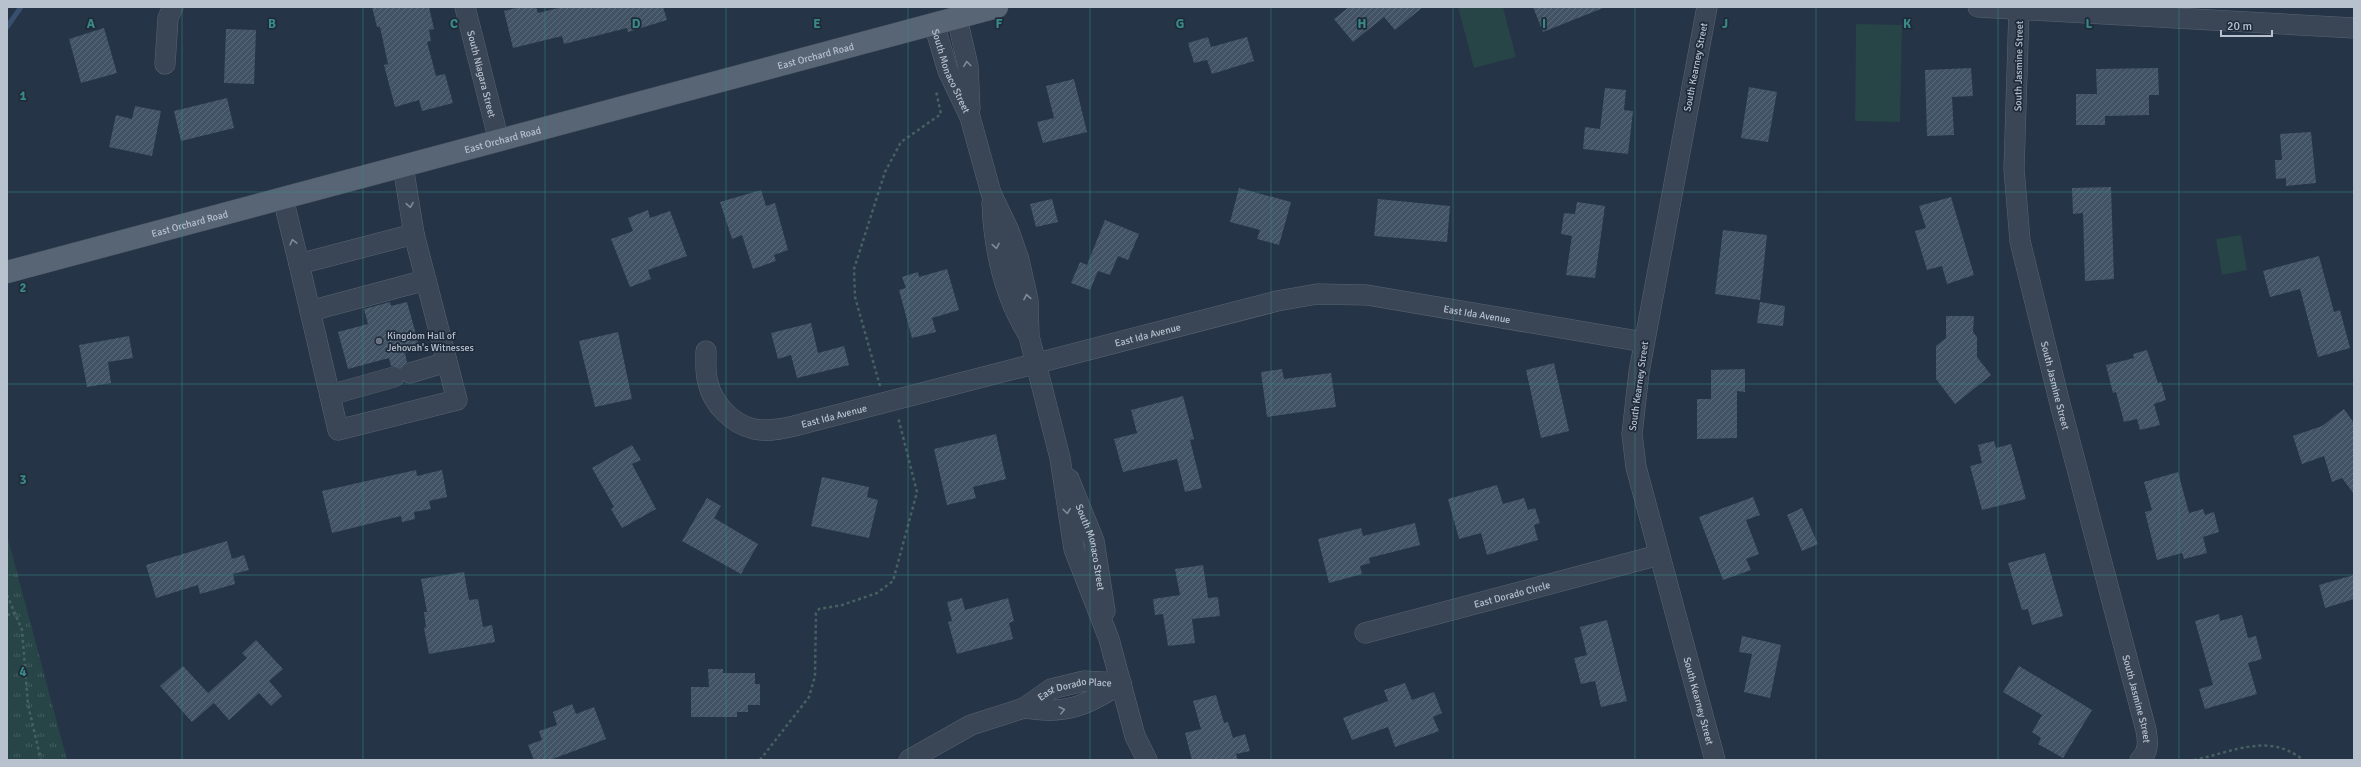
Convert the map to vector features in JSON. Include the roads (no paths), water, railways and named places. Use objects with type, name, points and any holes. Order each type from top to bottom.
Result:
[{"type":"main road","name":"East Orchard Road","points":[[7,272],[997,7]]},
{"type":"street","points":[[165,64],[168,18],[173,7]]},
{"type":"street","name":"South Niagara Street","points":[[465,7],[499,141]]},
{"type":"street","name":"South Kearney Street","points":[[1707,7],[1644,342],[1634,405],[1632,443],[1636,467],[1659,555],[1715,760]]},
{"type":"street","points":[[1978,7],[2354,28]]},
{"type":"street","name":"South Jasmine Street","points":[[2019,9],[2014,169],[2020,241],[2060,404],[2148,738],[2143,757]]},
{"type":"street","name":"South Monaco Street","points":[[957,18],[968,66],[970,117]]},
{"type":"street","name":"South Monaco Street","points":[[934,24],[948,71],[970,117],[991,193],[994,236],[1002,277],[1011,305],[1029,336],[1060,458],[1094,541],[1109,639],[1135,736],[1147,760]]},
{"type":"street","points":[[283,198],[338,430],[457,400],[414,234],[403,166]]},
{"type":"street","points":[[299,264],[414,234]]},
{"type":"street","points":[[310,311],[426,280]]},
{"type":"street","name":"East Ida Avenue","points":[[706,351],[708,384],[714,398],[725,413],[735,421],[755,429],[778,429],[889,402],[1277,301],[1332,293],[1367,295],[1644,342]]},
{"type":"street","points":[[330,395],[447,362]]},
{"type":"street","name":"East Dorado Circle","points":[[1365,633],[1659,555]]},
{"type":"street","name":"East Dorado Place","points":[[909,760],[971,725],[1024,708],[1051,689],[1093,680],[1121,683]]},
{"type":"street","name":"South Monaco Street","points":[[1135,736],[1135,760]]},
{"type":"waterway","points":[[7,27],[21,7]]},
{"type":"place","name":"Kingdom Hall of Jehovah's Witnesses","points":[[379,341]]}]
